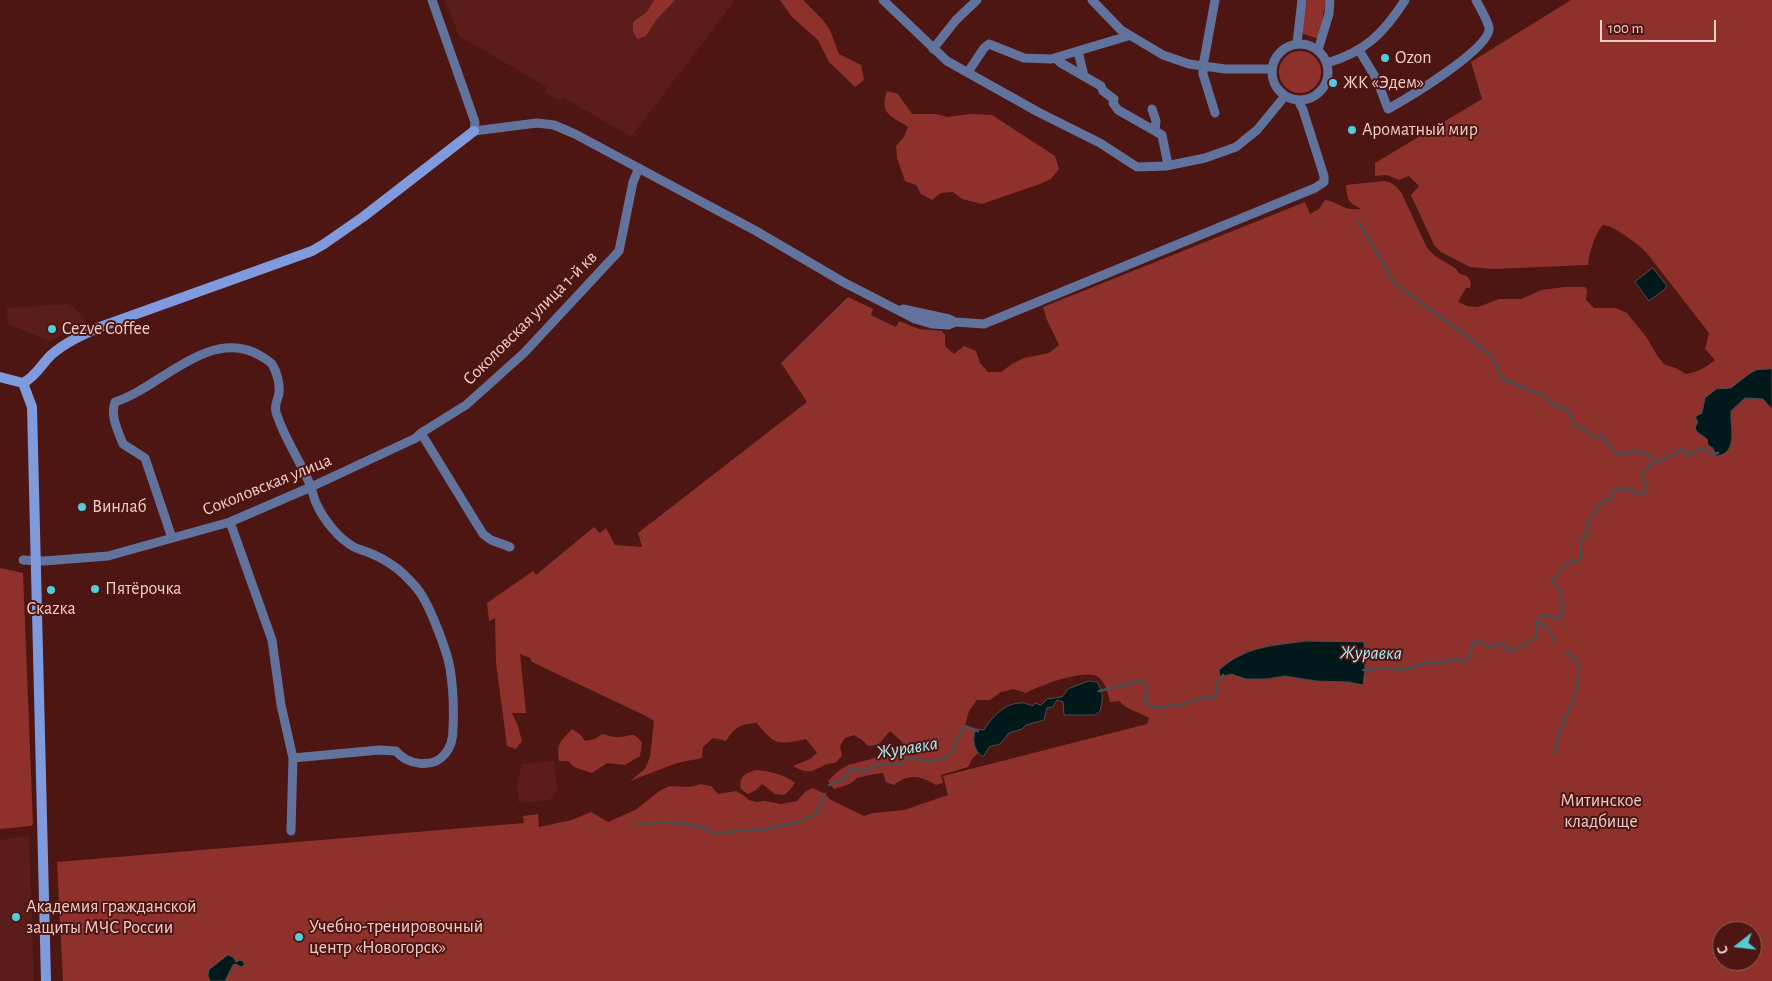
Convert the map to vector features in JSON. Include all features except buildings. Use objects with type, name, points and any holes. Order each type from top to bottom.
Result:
[{"type":"street","points":[[432,0],[475,122],[474,131]]},
{"type":"street","points":[[884,0],[946,61],[1038,112],[1100,143],[1137,167],[1166,166],[1205,158],[1236,147],[1257,130],[1286,96]]},
{"type":"street","points":[[933,48],[956,20],[977,0]]},
{"type":"street","points":[[1092,0],[1128,36],[1163,55],[1189,64],[1225,69],[1272,68]]},
{"type":"street","points":[[1215,0],[1203,66],[1203,74],[1215,113]]},
{"type":"street","points":[[1297,44],[1302,0]]},
{"type":"street","points":[[1318,50],[1329,14],[1330,0]]},
{"type":"street","points":[[1326,63],[1345,58],[1379,35],[1405,0]]},
{"type":"street","points":[[1359,50],[1377,80],[1388,109],[1429,85],[1479,46],[1487,37],[1489,28],[1476,0]]},
{"type":"street","points":[[968,72],[984,48],[989,44],[1024,58],[1055,58],[1128,36]]},
{"type":"street","points":[[1301,43],[1313,46],[1318,50],[1326,63],[1328,73],[1327,81],[1320,92],[1309,99],[1298,100],[1286,96],[1278,90],[1273,81],[1272,68],[1274,60],[1282,49],[1292,44],[1301,43]]},
{"type":"street","points":[[1078,51],[1084,76]]},
{"type":"street","points":[[1055,58],[1101,86],[1103,91],[1114,99],[1113,103],[1118,110],[1162,135],[1167,160]]},
{"type":"street","points":[[1314,95],[1309,105],[1309,113],[1329,181],[1329,185],[1315,188]]},
{"type":"street","points":[[0,377],[23,383],[33,376],[46,360],[76,337],[100,326],[294,258],[324,244],[474,131],[537,123],[554,125],[639,168],[756,231],[843,282],[893,306],[949,318],[955,322],[984,324],[1315,188],[1324,182],[1324,176],[1298,100]]},
{"type":"street","points":[[1152,108],[1156,121],[1155,130]]},
{"type":"street","name":"Соколовская улица 1-й кв","points":[[466,405],[524,353],[619,251],[633,182],[639,168]]},
{"type":"street","points":[[172,538],[145,458],[123,444],[113,409],[116,402],[140,391],[199,355],[218,349],[239,348],[254,352],[271,363],[279,385],[279,395],[275,405],[276,410],[287,440],[311,487],[316,504],[328,524],[353,546],[374,554],[396,568],[420,593],[427,606],[448,662],[453,733],[450,746],[444,755],[434,761],[416,764],[400,757],[396,751],[379,750],[293,758]]},
{"type":"street","points":[[23,383],[32,407],[46,981]]},
{"type":"street","name":"Соколовская улица","points":[[23,560],[108,556],[230,522],[416,438],[466,405]]},
{"type":"street","points":[[421,433],[483,534],[491,540],[510,547]]},
{"type":"street","points":[[230,522],[272,640],[280,705],[293,758],[292,830]]},
{"type":"shaded area","points":[[445,0],[735,0],[631,137],[563,97],[560,101],[544,92],[547,87],[459,36]]},
{"type":"shaded area","points":[[69,304],[84,317],[86,326],[49,341],[8,324],[7,308]]},
{"type":"shaded area","points":[[554,761],[557,789],[550,800],[519,803],[517,785],[522,764]]},
{"type":"shaded area","name":"Академия гражданской защиты МЧС России","points":[[29,836],[34,981],[0,981],[0,840]]},
{"type":"green space","points":[[654,0],[675,0],[656,20],[646,36],[637,39],[633,31],[633,22],[647,12]]},
{"type":"green space","points":[[780,0],[803,0],[830,30],[839,54],[861,65],[864,80],[855,87],[829,62],[818,40],[792,17]]},
{"type":"green space","points":[[1307,0],[1326,0],[1319,39],[1301,33]]},
{"type":"green space","name":"Митинское кладбище","points":[[1571,0],[1772,0],[1772,369],[1756,370],[1731,388],[1705,398],[1698,432],[1707,439],[1716,455],[1723,454],[1731,445],[1731,411],[1745,398],[1763,399],[1772,409],[1772,981],[63,981],[57,862],[524,823],[523,816],[538,814],[539,827],[572,820],[591,812],[608,822],[635,810],[661,790],[670,786],[690,787],[701,784],[711,786],[718,794],[736,791],[749,800],[781,804],[797,801],[806,791],[813,788],[825,794],[831,800],[864,816],[873,813],[904,810],[948,795],[943,776],[1147,724],[1149,718],[1129,709],[1119,701],[1110,702],[1105,685],[1098,677],[1092,675],[1073,676],[1051,682],[1026,693],[1014,689],[1001,692],[990,700],[977,700],[969,711],[965,726],[976,729],[973,738],[978,753],[968,767],[941,775],[943,783],[936,785],[920,778],[910,777],[894,785],[886,782],[883,773],[857,778],[850,784],[834,789],[828,781],[837,772],[848,765],[886,755],[899,754],[902,742],[890,731],[878,745],[868,746],[854,735],[845,738],[840,746],[842,756],[835,763],[806,771],[793,766],[810,759],[817,753],[806,739],[783,743],[778,742],[768,736],[757,723],[739,727],[732,732],[726,741],[713,738],[703,747],[702,758],[677,763],[630,781],[645,769],[650,757],[654,721],[532,662],[530,658],[520,654],[526,713],[512,713],[522,741],[516,749],[507,746],[496,663],[495,618],[489,621],[487,603],[533,571],[536,575],[594,527],[600,533],[606,528],[615,545],[642,547],[638,533],[807,402],[781,363],[848,297],[873,309],[871,315],[896,327],[899,321],[919,329],[942,331],[945,335],[945,346],[954,354],[964,346],[976,351],[980,363],[988,372],[1001,372],[1024,358],[1049,353],[1059,345],[1043,307],[1305,202],[1310,214],[1319,209],[1325,200],[1349,209],[1361,209],[1349,200],[1346,185],[1384,181],[1395,185],[1402,194],[1427,248],[1435,256],[1455,268],[1460,274],[1467,276],[1471,282],[1470,288],[1466,288],[1458,302],[1467,306],[1478,307],[1499,299],[1521,299],[1542,290],[1585,287],[1587,290],[1586,300],[1594,308],[1616,308],[1627,313],[1665,365],[1676,368],[1686,374],[1701,369],[1715,360],[1705,349],[1709,333],[1646,252],[1613,228],[1603,225],[1597,233],[1588,265],[1493,269],[1470,267],[1441,252],[1434,245],[1411,195],[1419,186],[1409,176],[1399,180],[1387,175],[1375,176],[1375,163],[1482,99],[1471,62]],"holes":[[[1365,670],[1362,685],[1285,676],[1267,679],[1246,679],[1231,674]]]},
{"type":"green space","points":[[1304,51],[1312,54],[1318,60],[1321,72],[1318,84],[1312,90],[1296,93],[1288,90],[1282,84],[1279,68],[1282,60],[1288,54]]},
{"type":"green space","points":[[887,91],[898,94],[912,114],[936,114],[947,117],[970,114],[992,115],[1055,156],[1059,169],[1051,179],[1040,184],[982,204],[962,199],[953,192],[941,193],[932,200],[921,194],[916,185],[905,181],[897,158],[896,146],[904,137],[908,127],[888,114],[885,105]]},
{"type":"green space","points":[[0,568],[23,573],[33,824],[31,826],[0,829]]},
{"type":"green space","points":[[572,729],[580,734],[585,741],[595,739],[602,734],[613,737],[634,735],[642,743],[640,756],[625,765],[607,763],[592,773],[574,767],[568,761],[559,761],[558,755],[560,743]]},
{"type":"green space","points":[[757,770],[782,775],[795,783],[784,795],[775,794],[762,784],[748,794],[741,789],[742,778],[749,772]]},
{"type":"water","points":[[1653,268],[1667,286],[1649,301],[1635,282]]},
{"type":"water","points":[[1772,369],[1772,409],[1763,399],[1745,398],[1731,411],[1731,445],[1723,454],[1716,456],[1713,448],[1708,445],[1707,439],[1697,432],[1695,427],[1698,422],[1695,417],[1702,413],[1705,398],[1716,389],[1731,388],[1756,370]]},
{"type":"water","points":[[1305,641],[1364,642],[1365,670],[1363,685],[1285,676],[1267,679],[1246,679],[1231,674],[1220,677],[1219,670],[1239,656],[1259,648]]},
{"type":"water","points":[[1089,681],[1097,682],[1102,693],[1100,711],[1095,715],[1064,715],[1063,702],[1057,700],[1053,707],[1047,708],[1044,720],[1026,725],[1022,729],[1009,733],[1000,744],[989,747],[983,757],[975,748],[974,737],[976,729],[984,730],[990,721],[1004,708],[1022,703],[1033,706],[1035,703],[1041,705],[1047,699],[1062,697],[1068,689]]},
{"type":"water","points":[[228,955],[233,957],[236,962],[240,960],[244,962],[244,965],[241,967],[236,964],[233,965],[225,981],[210,981],[209,970]]},
{"type":"waterway","points":[[1358,221],[1395,284],[1470,338],[1493,358],[1501,378],[1544,396],[1556,407],[1566,408],[1577,429],[1581,427],[1595,438],[1601,435],[1618,455],[1636,451],[1651,456],[1654,463]]},
{"type":"waterway","name":"Журавка","points":[[1363,670],[1388,668],[1403,670],[1426,663],[1441,663],[1456,659],[1464,661],[1471,656],[1471,648],[1475,641],[1489,647],[1503,643],[1506,645],[1508,652],[1536,638],[1538,618],[1542,615],[1557,619],[1563,615],[1561,613],[1564,606],[1560,602],[1560,591],[1552,581],[1566,565],[1573,561],[1578,561],[1582,553],[1580,551],[1581,538],[1587,537],[1588,520],[1595,514],[1600,504],[1611,499],[1614,490],[1617,488],[1624,491],[1628,489],[1640,494],[1646,492],[1647,486],[1642,477],[1643,471],[1647,470],[1652,463],[1678,453],[1680,449],[1684,449],[1688,456],[1701,448],[1712,454],[1718,453]]},
{"type":"waterway","points":[[1538,621],[1543,627],[1548,627],[1554,641]]},
{"type":"waterway","points":[[1554,755],[1559,735],[1575,697],[1579,679],[1577,660],[1566,652]]},
{"type":"waterway","name":"Журавка","points":[[1099,691],[1141,681],[1147,686],[1144,702],[1158,708],[1189,703],[1205,697],[1213,698],[1218,692],[1216,684],[1223,675]]},
{"type":"waterway","name":"Журавка","points":[[829,785],[846,778],[849,770],[857,769],[864,772],[878,764],[901,765],[906,759],[913,758],[921,761],[937,761],[951,754],[965,726],[978,731]]},
{"type":"waterway","name":"Журавка","points":[[635,825],[653,823],[686,824],[712,833],[766,829],[797,822],[816,814],[825,794]]},
{"type":"place","name":"Ozon","points":[[1385,58]]},
{"type":"place","name":"ЖК «Эдем»","points":[[1333,83]]},
{"type":"place","name":"Ароматный мир","points":[[1352,130]]},
{"type":"place","name":"Cezve Coffee","points":[[52,329]]},
{"type":"place","name":"Винлаб","points":[[82,507]]},
{"type":"place","name":"Пятёрочка","points":[[95,589]]},
{"type":"place","name":"Скаzка","points":[[51,590]]},
{"type":"place","name":"Академия гражданской защиты МЧС России","points":[[16,917]]},
{"type":"place","name":"Учебно-тренировочный центр «Новогорск»","points":[[299,937]]}]
